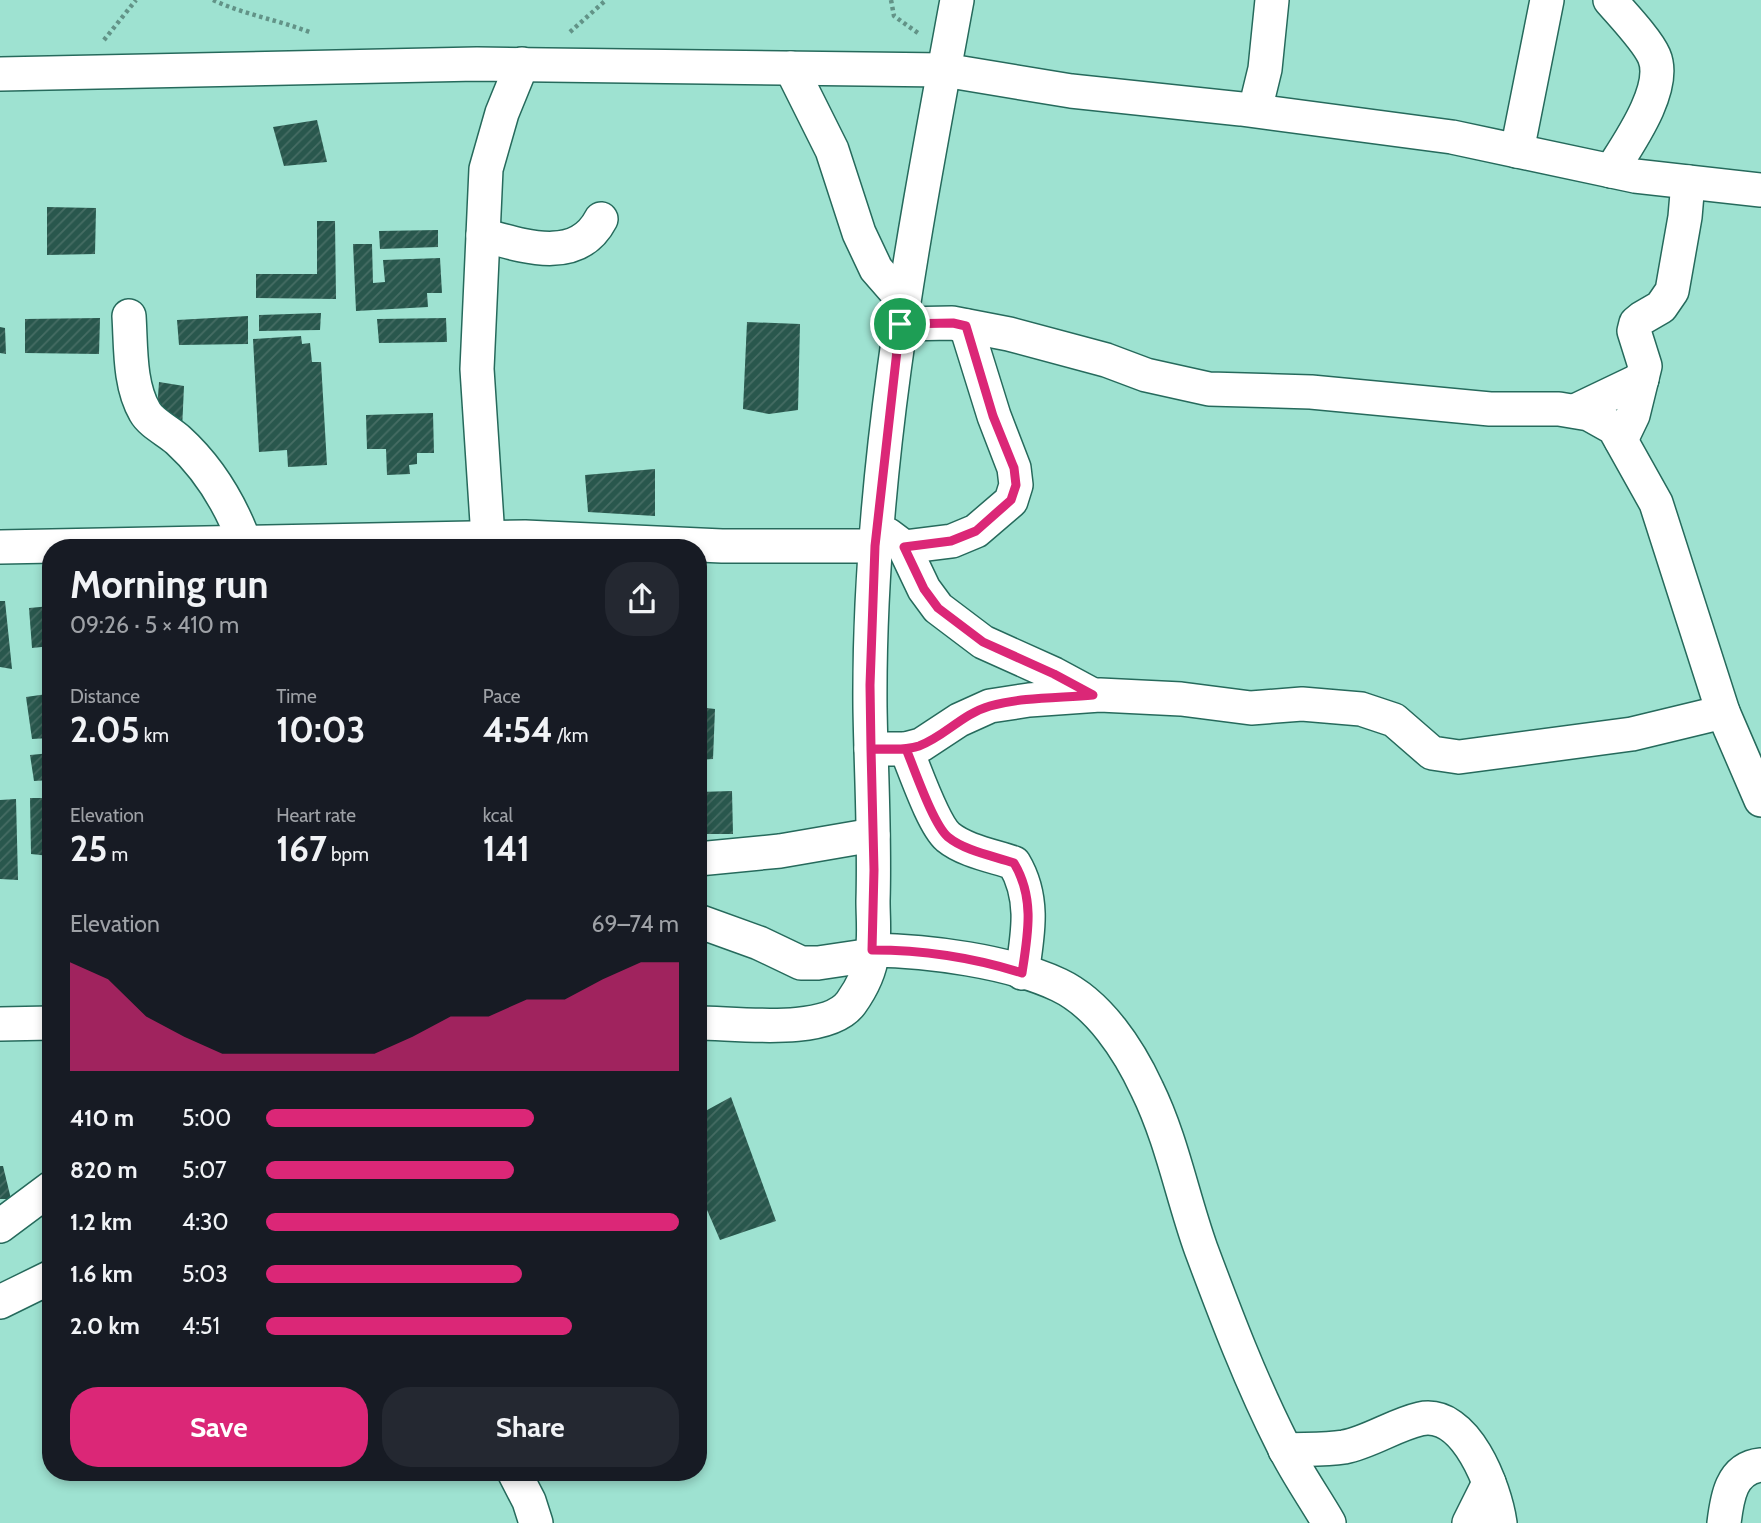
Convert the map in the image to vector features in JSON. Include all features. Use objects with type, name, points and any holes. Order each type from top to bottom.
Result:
[{"type":"street","points":[[707,1023],[798,1025],[828,1019],[849,1006],[863,983],[872,953],[870,685],[885,540],[901,312],[957,0]]},
{"type":"street","points":[[1255,110],[1265,69],[1272,0]]},
{"type":"street","points":[[1517,151],[1547,0]]},
{"type":"street","points":[[1610,0],[1655,57],[1657,77],[1649,106],[1611,171]]},
{"type":"street","points":[[0,74],[522,64],[791,68],[947,57],[1071,91],[1255,110],[1452,137],[1611,171],[1761,190]]},
{"type":"street","points":[[488,538],[477,369],[486,169],[502,113],[522,64]]},
{"type":"street","points":[[791,68],[832,150],[859,233],[901,312],[1009,334],[1105,360],[1146,375],[1209,389],[1311,392],[1490,409],[1575,411],[1589,414],[1614,428],[1656,503],[1723,712],[1761,800]]},
{"type":"street","points":[[1621,440],[1633,415],[1645,366],[1634,331],[1636,323],[1661,307],[1672,290],[1688,182]]},
{"type":"street","points":[[483,235],[541,248],[569,247],[586,239],[601,219]]},
{"type":"street","points":[[129,316],[136,389],[146,414],[178,440],[211,477],[233,511],[258,539]]},
{"type":"street","points":[[707,546],[885,540],[951,541],[976,531],[1011,500],[1016,485],[1014,468],[993,416],[966,326]]},
{"type":"street","points":[[1575,411],[1642,379]]},
{"type":"street","points":[[481,539],[564,539]]},
{"type":"street","points":[[885,540],[938,608],[983,642],[1093,695]]},
{"type":"street","points":[[0,547],[42,547]]},
{"type":"street","points":[[871,749],[921,746],[959,720],[990,706],[1093,695],[1181,699],[1251,708],[1303,704],[1361,709],[1394,720],[1432,753],[1459,757],[1632,734],[1723,712]]},
{"type":"street","points":[[906,749],[946,836],[961,845],[1014,863],[1025,881],[1029,914],[1022,973]]},
{"type":"street","points":[[707,858],[780,851],[873,835]]},
{"type":"street","points":[[707,923],[759,943],[801,963],[818,963],[891,950],[988,962],[1060,985],[1088,1005],[1110,1027],[1147,1089],[1174,1159],[1200,1246],[1243,1360],[1285,1450],[1329,1523]]},
{"type":"street","points":[[0,1024],[42,1023]]},
{"type":"street","points":[[0,1226],[42,1195]]},
{"type":"street","points":[[0,1302],[42,1281]]},
{"type":"street","points":[[1285,1450],[1345,1447],[1421,1419],[1436,1419],[1452,1425],[1473,1450],[1497,1504],[1500,1523]]},
{"type":"street","points":[[1724,1523],[1728,1494],[1738,1476],[1750,1466],[1761,1465]]},
{"type":"street","points":[[519,1481],[536,1523]]},
{"type":"street","points":[[1469,1523],[1489,1483]]},
{"type":"path","points":[[213,0],[318,35]]},
{"type":"path","points":[[891,0],[894,16],[947,57]]},
{"type":"building","points":[[317,120],[327,162],[284,166],[273,127]]},
{"type":"building","points":[[47,207],[96,208],[95,254],[47,255]]},
{"type":"building","points":[[317,221],[335,221],[336,299],[256,298],[256,274],[317,274]]},
{"type":"building","points":[[438,230],[438,247],[380,249],[379,231]]},
{"type":"building","points":[[353,244],[372,244],[373,283],[385,282],[383,260],[440,258],[442,293],[427,293],[428,307],[356,311]]},
{"type":"building","points":[[321,313],[320,330],[259,331],[259,315]]},
{"type":"building","points":[[248,316],[248,344],[179,345],[177,320]]},
{"type":"building","points":[[100,318],[99,354],[25,353],[25,319]]},
{"type":"building","points":[[446,318],[447,342],[379,343],[377,319]]},
{"type":"building","points":[[747,322],[800,324],[798,410],[769,414],[743,409]]},
{"type":"building","points":[[0,327],[5,328],[6,354],[0,353]]},
{"type":"building","points":[[301,336],[302,344],[310,343],[312,362],[321,362],[327,465],[288,467],[287,450],[259,452],[253,339]]},
{"type":"building","points":[[159,382],[184,386],[182,430],[156,426]]},
{"type":"building","points":[[433,413],[434,453],[417,453],[417,464],[409,465],[410,474],[387,475],[386,449],[367,449],[366,415]]},
{"type":"building","points":[[655,469],[655,516],[588,512],[585,475]]},
{"type":"building","points":[[0,601],[5,601],[12,669],[0,667]]},
{"type":"building","points":[[42,607],[42,647],[32,648],[29,608]]},
{"type":"building","points":[[42,695],[42,738],[32,739],[26,697]]},
{"type":"building","points":[[707,708],[715,709],[713,759],[707,759]]},
{"type":"building","points":[[42,754],[42,781],[34,781],[30,755]]},
{"type":"building","points":[[732,791],[733,834],[707,834],[707,792]]},
{"type":"building","points":[[30,798],[42,798],[42,855],[31,854]]},
{"type":"building","points":[[16,799],[18,880],[0,879],[0,800]]},
{"type":"building","points":[[731,1097],[776,1221],[720,1240],[707,1210],[707,1110]]},
{"type":"building","points":[[0,1166],[3,1166],[11,1199],[0,1199]]},
{"type":"route","points":[[900,324],[875,546],[870,685],[871,749],[906,749],[946,836],[961,845],[1014,863],[1025,881],[1029,914],[1022,973],[988,962],[872,950],[874,870],[871,749],[921,746],[959,720],[990,706],[1093,695],[983,642],[938,608],[924,589],[904,547],[951,541],[976,531],[1011,500],[1016,485],[1014,468],[993,416],[966,326],[953,323],[900,324]]}]
